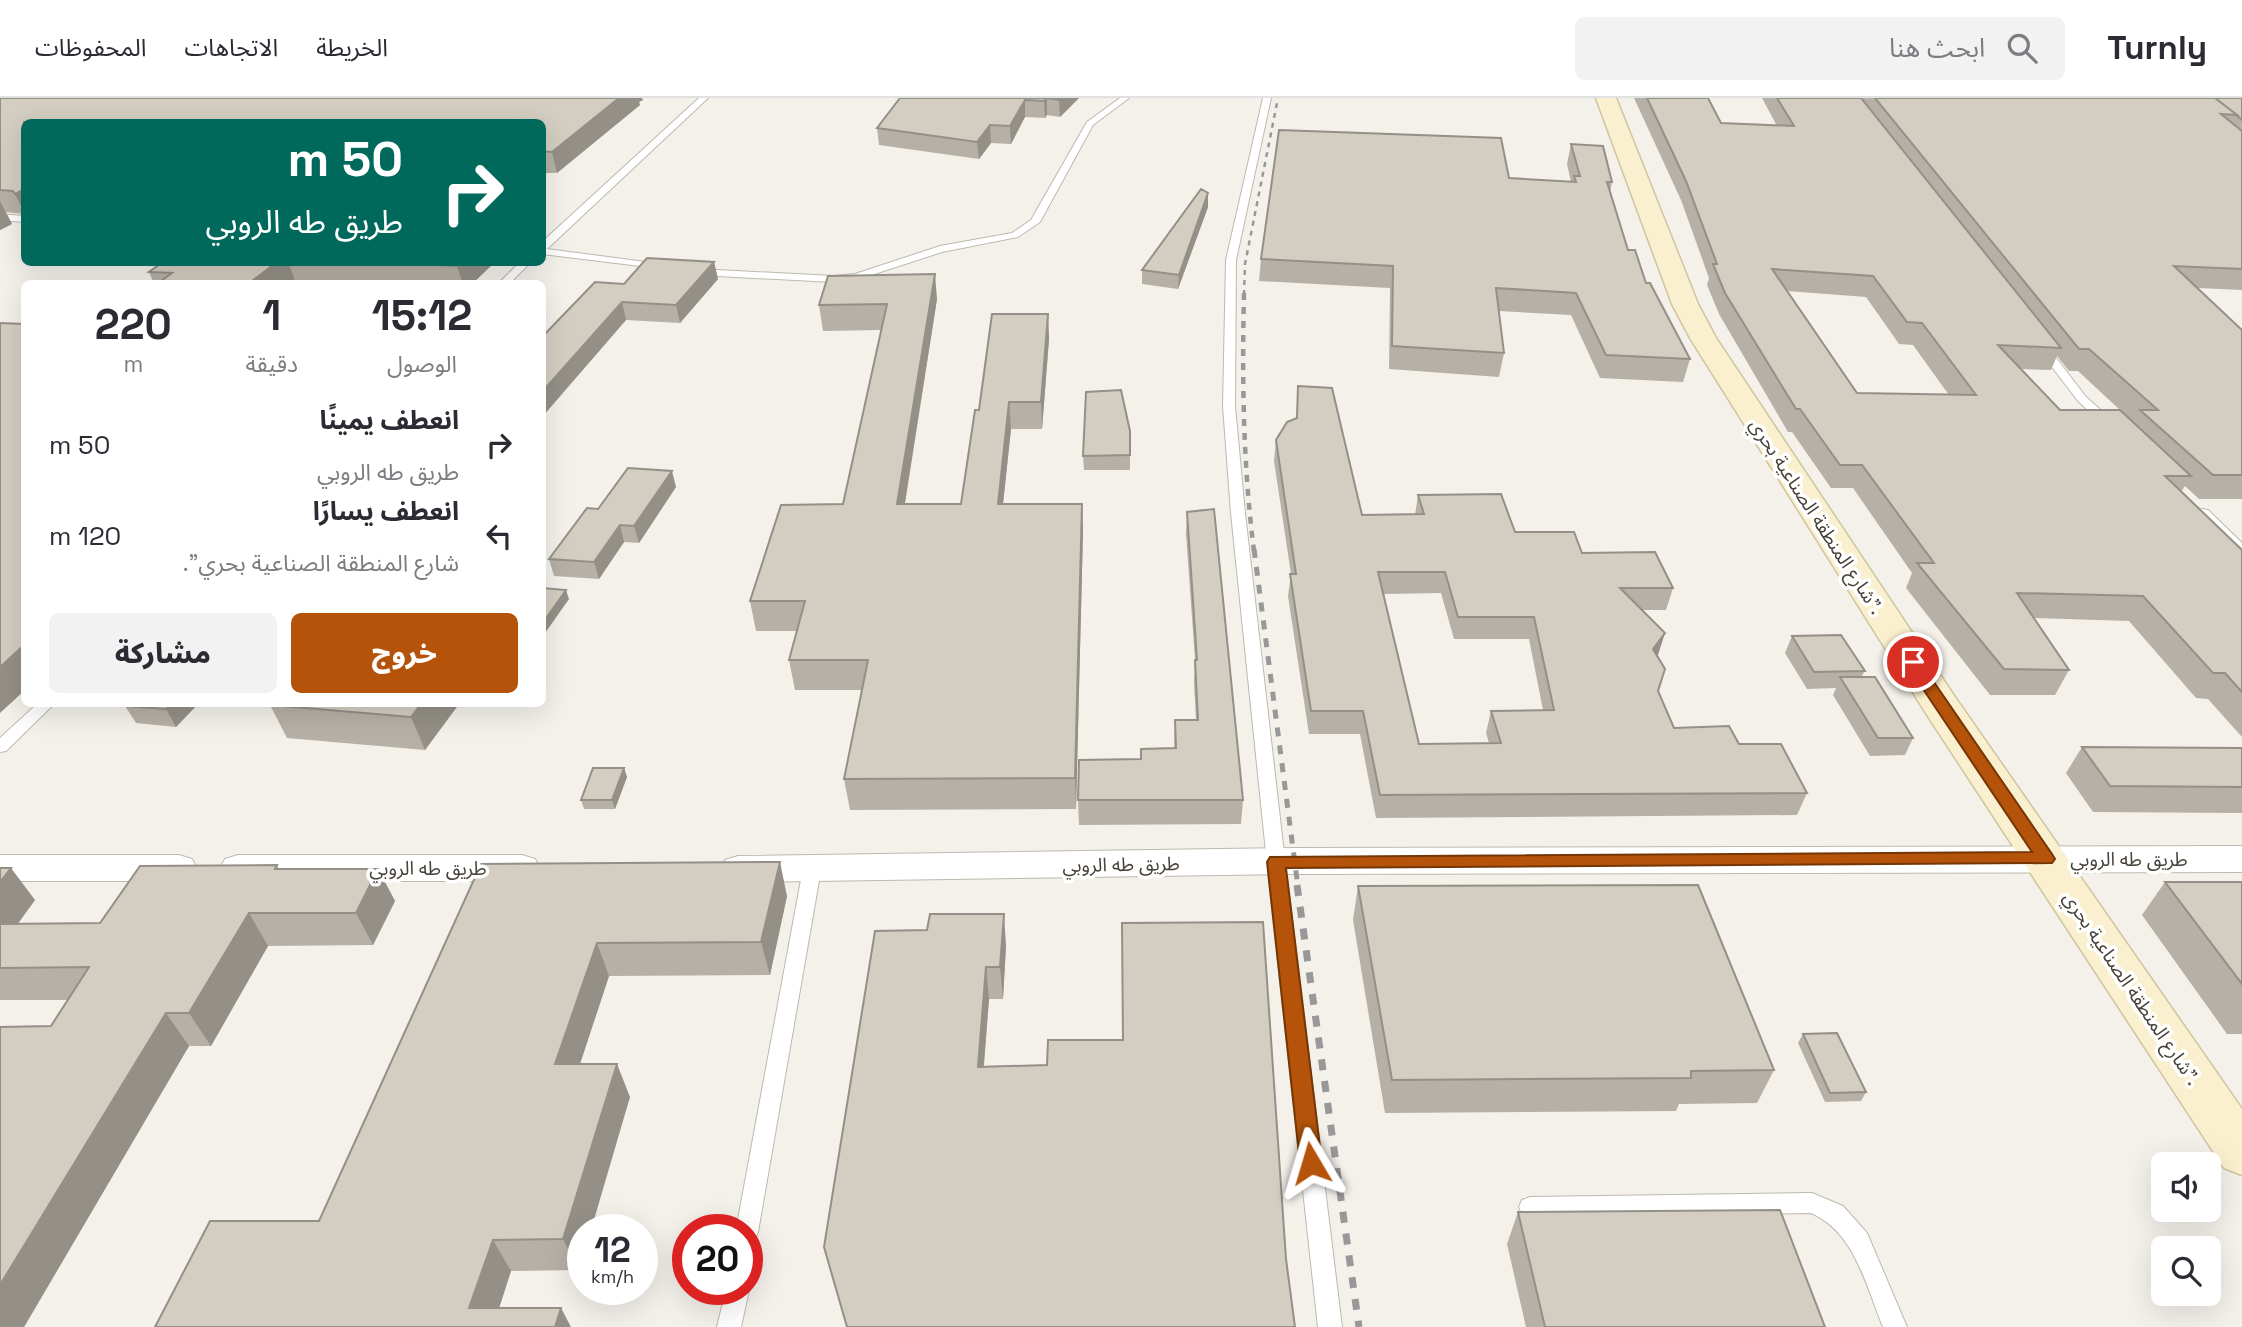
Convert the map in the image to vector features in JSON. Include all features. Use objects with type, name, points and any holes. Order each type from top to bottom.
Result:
[{"type":"street","name":"شارع المنطقة الصناعية بحري\".","points":[[1606,98],[1685,304],[1703,338],[1919,671],[2242,1152]]},
{"type":"street","name":"طريق طه الروبي","points":[[702,869],[1276,862],[2242,859]]},
{"type":"street","name":"طريق طه الروبي","points":[[0,868],[550,868]]},
{"type":"lane","points":[[546,245],[704,98]]},
{"type":"lane","points":[[692,271],[833,279],[856,277],[940,249],[1015,235],[1035,222],[1090,124],[1125,98]]},
{"type":"lane","points":[[1267,98],[1231,260],[1228,357],[1238,513],[1331,1327]]},
{"type":"lane","points":[[0,217],[21,219]]},
{"type":"lane","points":[[546,250],[679,270]]},
{"type":"lane","points":[[507,280],[522,266]]},
{"type":"lane","points":[[2032,334],[2082,399],[2112,427]]},
{"type":"lane","points":[[2192,503],[2242,550]]},
{"type":"lane","points":[[0,747],[43,707]]},
{"type":"lane","points":[[750,1214],[812,869]]},
{"type":"lane","points":[[1530,1207],[1812,1203],[1835,1213],[1859,1240],[1895,1327]]},
{"type":"lane","points":[[729,1327],[734,1305]]},
{"type":"building","points":[[0,98],[619,98],[552,152],[546,151],[546,119],[21,119],[21,191],[15,194],[13,191],[0,190]]},
{"type":"building","points":[[900,98],[1047,98],[1044,101],[1025,100],[1010,126],[990,125],[977,142],[877,128]]},
{"type":"building","points":[[1647,98],[1708,98],[1721,123],[1794,126],[1777,98],[1861,98],[2061,348],[1998,345],[2060,410],[2120,410],[2191,476],[2165,476],[2242,550],[2242,692],[2225,673],[2213,673],[2143,596],[2017,593],[2069,670],[2004,669],[1917,563],[1934,563],[1862,465],[1840,465],[1800,409],[1796,409],[1725,293],[1686,181]],"holes":[[[1772,269],[1873,276],[1907,322],[1922,323],[1976,395],[1857,393]]]},
{"type":"building","points":[[1875,98],[2215,98],[2237,115],[2221,114],[2242,131],[2242,269],[2174,266],[2242,330],[2242,475],[2213,475],[2140,410],[2158,410],[2089,349],[2079,349]]},
{"type":"building","points":[[2215,98],[2242,98],[2242,120],[2237,115]]},
{"type":"building","points":[[1279,130],[1501,138],[1509,178],[1576,182],[1574,176],[1580,176],[1571,144],[1603,146],[1612,182],[1607,182],[1628,250],[1635,250],[1646,283],[1650,283],[1690,359],[1606,355],[1576,293],[1496,288],[1504,353],[1392,346],[1393,266],[1261,259]]},
{"type":"building","points":[[1201,189],[1208,193],[1179,275],[1142,270]]},
{"type":"building","points":[[647,258],[714,262],[676,305],[622,302],[546,388],[546,333],[595,282],[624,284]]},
{"type":"building","points":[[157,266],[272,266],[253,280],[162,280],[172,273],[149,272]]},
{"type":"building","points":[[935,274],[897,504],[961,504],[975,410],[979,410],[992,314],[1048,314],[1041,402],[1009,402],[998,504],[1082,504],[1075,778],[844,779],[868,660],[789,660],[805,601],[750,601],[781,505],[843,504],[887,304],[819,305],[828,276]]},
{"type":"building","points":[[0,323],[21,324],[21,648],[0,667]]},
{"type":"building","points":[[1298,386],[1332,388],[1362,515],[1424,514],[1418,495],[1501,494],[1515,532],[1574,532],[1582,553],[1655,552],[1673,588],[1620,588],[1665,633],[1653,649],[1665,669],[1658,691],[1674,728],[1729,726],[1739,744],[1781,744],[1807,793],[1380,795],[1363,711],[1311,711],[1290,574],[1296,574],[1276,440],[1287,422],[1297,418]],"holes":[[[1378,572],[1445,572],[1458,617],[1534,617],[1554,710],[1491,711],[1501,743],[1419,744]]]},
{"type":"building","points":[[1121,390],[1130,431],[1130,455],[1083,456],[1086,392]]},
{"type":"building","points":[[628,468],[672,471],[634,526],[620,525],[594,562],[549,559],[587,508],[598,509]]},
{"type":"building","points":[[1214,509],[1243,800],[1078,800],[1079,760],[1141,759],[1141,749],[1176,748],[1175,720],[1198,720],[1197,660],[1187,512]]},
{"type":"building","points":[[546,588],[566,590],[546,618]]},
{"type":"building","points":[[1841,635],[1865,671],[1814,672],[1792,636]]},
{"type":"building","points":[[1840,677],[1875,677],[1913,738],[1878,738]]},
{"type":"building","points":[[294,707],[419,707],[411,717]]},
{"type":"building","points":[[2082,747],[2242,748],[2242,787],[2110,786]]},
{"type":"building","points":[[593,768],[624,768],[612,800],[581,800]]},
{"type":"building","points":[[780,862],[761,942],[597,943],[555,1064],[617,1064],[571,1214],[567,1214],[563,1239],[493,1240],[469,1308],[561,1308],[555,1327],[155,1327],[210,1221],[319,1221],[481,864]]},
{"type":"building","points":[[277,865],[275,869],[378,869],[356,913],[249,913],[189,1013],[166,1013],[0,1285],[0,1027],[51,1026],[89,967],[0,968],[0,924],[100,923],[140,866]]},
{"type":"building","points":[[0,868],[11,868],[0,882]]},
{"type":"building","points":[[2165,882],[2242,882],[2242,984]]},
{"type":"building","points":[[1698,885],[1774,1070],[1691,1071],[1691,1078],[1392,1080],[1358,886]]},
{"type":"building","points":[[930,914],[1004,914],[1000,967],[986,967],[978,1067],[1047,1065],[1048,1040],[1123,1040],[1122,923],[1263,922],[1286,1259],[1295,1327],[847,1327],[824,1247],[875,931],[927,930]]},
{"type":"building","points":[[1837,1033],[1866,1092],[1830,1093],[1803,1034]]},
{"type":"building","points":[[1780,1210],[1825,1327],[1545,1327],[1518,1212]]},
{"type":"railway","points":[[1244,295],[1245,264],[1278,98]]},
{"type":"railway","points":[[1244,293],[1244,422],[1254,551]]},
{"type":"railway","points":[[1254,549],[1298,887]]},
{"type":"railway","points":[[1297,885],[1359,1327]]},
{"type":"route","points":[[1311,1163],[1276,862],[2046,859],[1913,662]]}]
